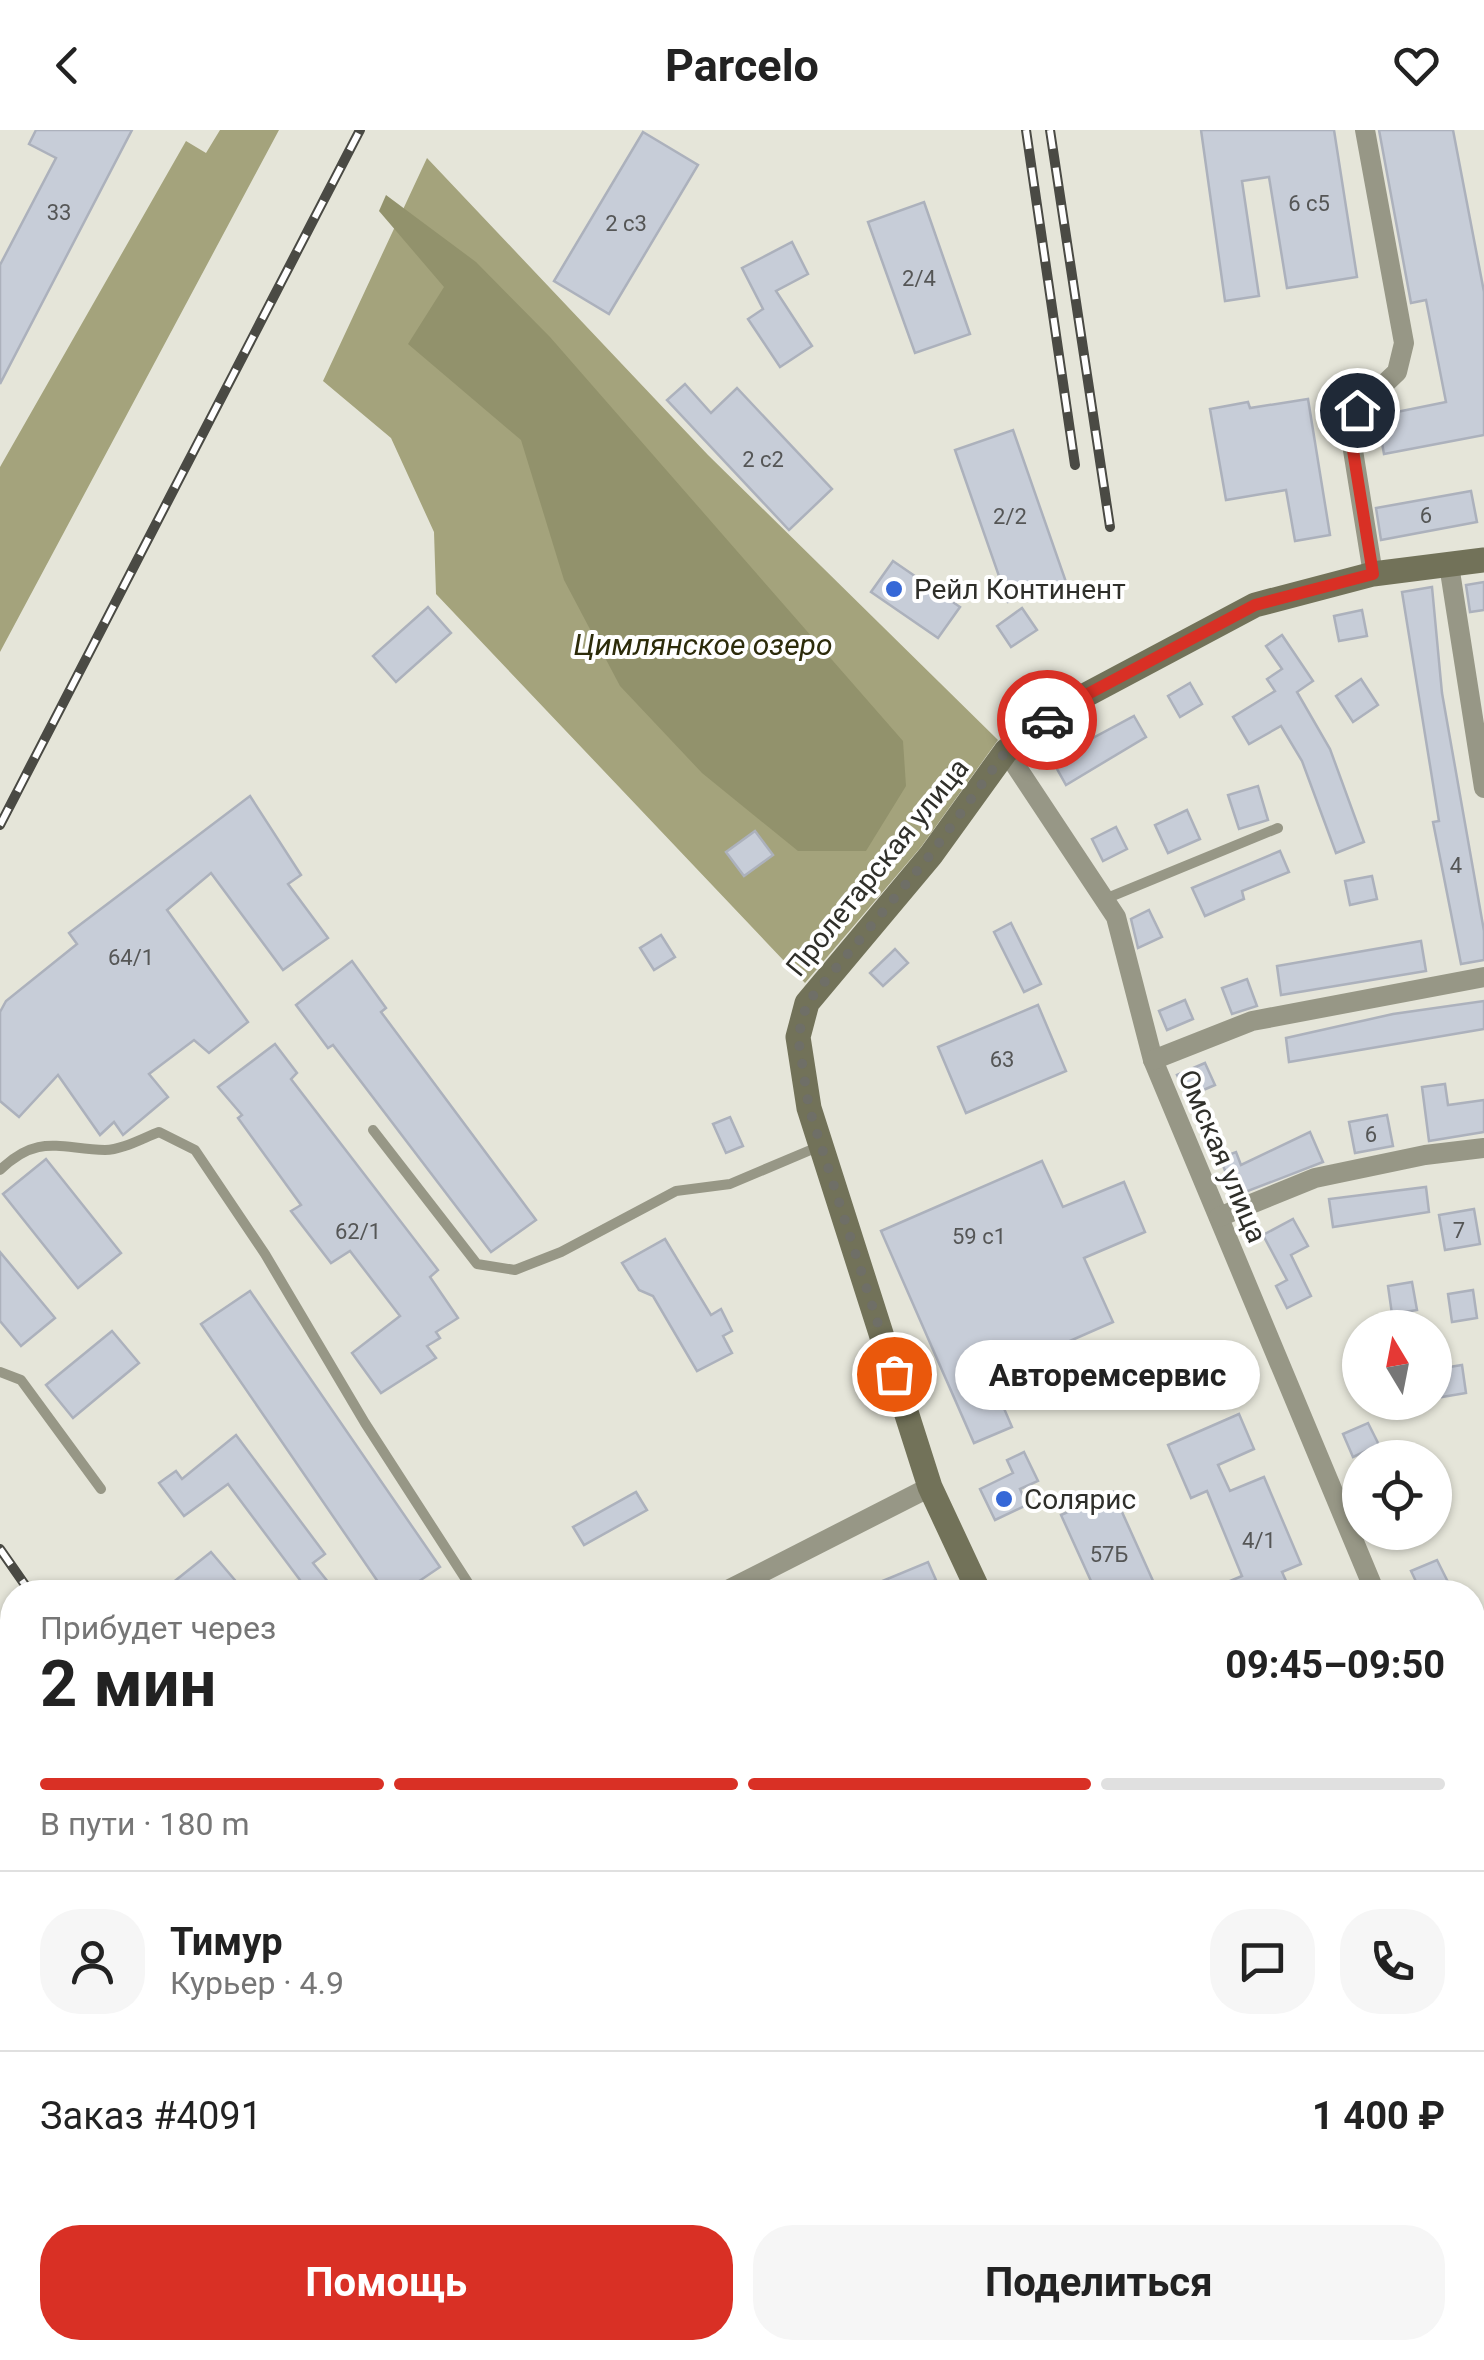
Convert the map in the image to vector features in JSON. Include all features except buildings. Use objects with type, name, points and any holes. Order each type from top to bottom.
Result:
[{"type":"street","points":[[1365,130],[1404,344],[1397,372],[1357,410],[1351,438],[1373,574]]},
{"type":"street","name":"Пролетарская улица","points":[[973,1580],[930,1487],[809,1108],[798,1037],[807,1003],[931,854],[1006,751],[1069,704],[1255,605],[1373,574],[1484,560]]},
{"type":"street","points":[[1449,565],[1484,788]]},
{"type":"street","name":"Омская улица","points":[[1006,751],[1116,917],[1154,1060],[1369,1580]]},
{"type":"street","points":[[1154,1060],[1252,1021],[1484,977]]},
{"type":"street","points":[[1219,1217],[1315,1178],[1425,1155],[1484,1148]]},
{"type":"street","points":[[748,1580],[930,1487]]},
{"type":"lane","points":[[1104,899],[1278,828]]},
{"type":"lane","points":[[373,1130],[477,1264],[515,1270],[676,1190],[730,1184],[821,1146]]},
{"type":"lane","points":[[0,1170],[18,1153],[64,1143],[109,1150],[159,1132],[195,1150],[265,1254],[365,1423],[466,1580]]},
{"type":"lane","points":[[0,1372],[21,1380],[63,1444],[101,1490]]},
{"type":"shaded area","points":[[220,130],[279,130],[0,652],[0,467],[186,141],[206,153]]},
{"type":"shaded area","points":[[427,158],[708,455],[998,740],[921,847],[805,983],[436,594],[434,532],[391,438],[323,381]]},
{"type":"water","name":"Цимлянское озеро","points":[[386,195],[476,262],[550,337],[903,741],[906,786],[866,851],[798,851],[702,773],[620,686],[564,580],[521,440],[408,344],[444,287],[379,211]]},
{"type":"railway","points":[[0,825],[360,130]]},
{"type":"railway","points":[[1026,130],[1075,465]]},
{"type":"railway","points":[[1050,130],[1110,527]]},
{"type":"railway","points":[[0,1549],[22,1580]]},
{"type":"way so far","points":[[894,1374],[809,1108],[798,1037],[807,1003],[931,854],[1006,751],[1047,720]]},
{"type":"place","name":"Рейл Континент","points":[[894,589]]},
{"type":"place","name":"Авторемсервис","points":[[894,1374]]},
{"type":"place","name":"Солярис","points":[[1004,1499]]},
{"type":"route","points":[[1047,720],[1069,704],[1255,605],[1373,574],[1351,438],[1357,410]]}]
